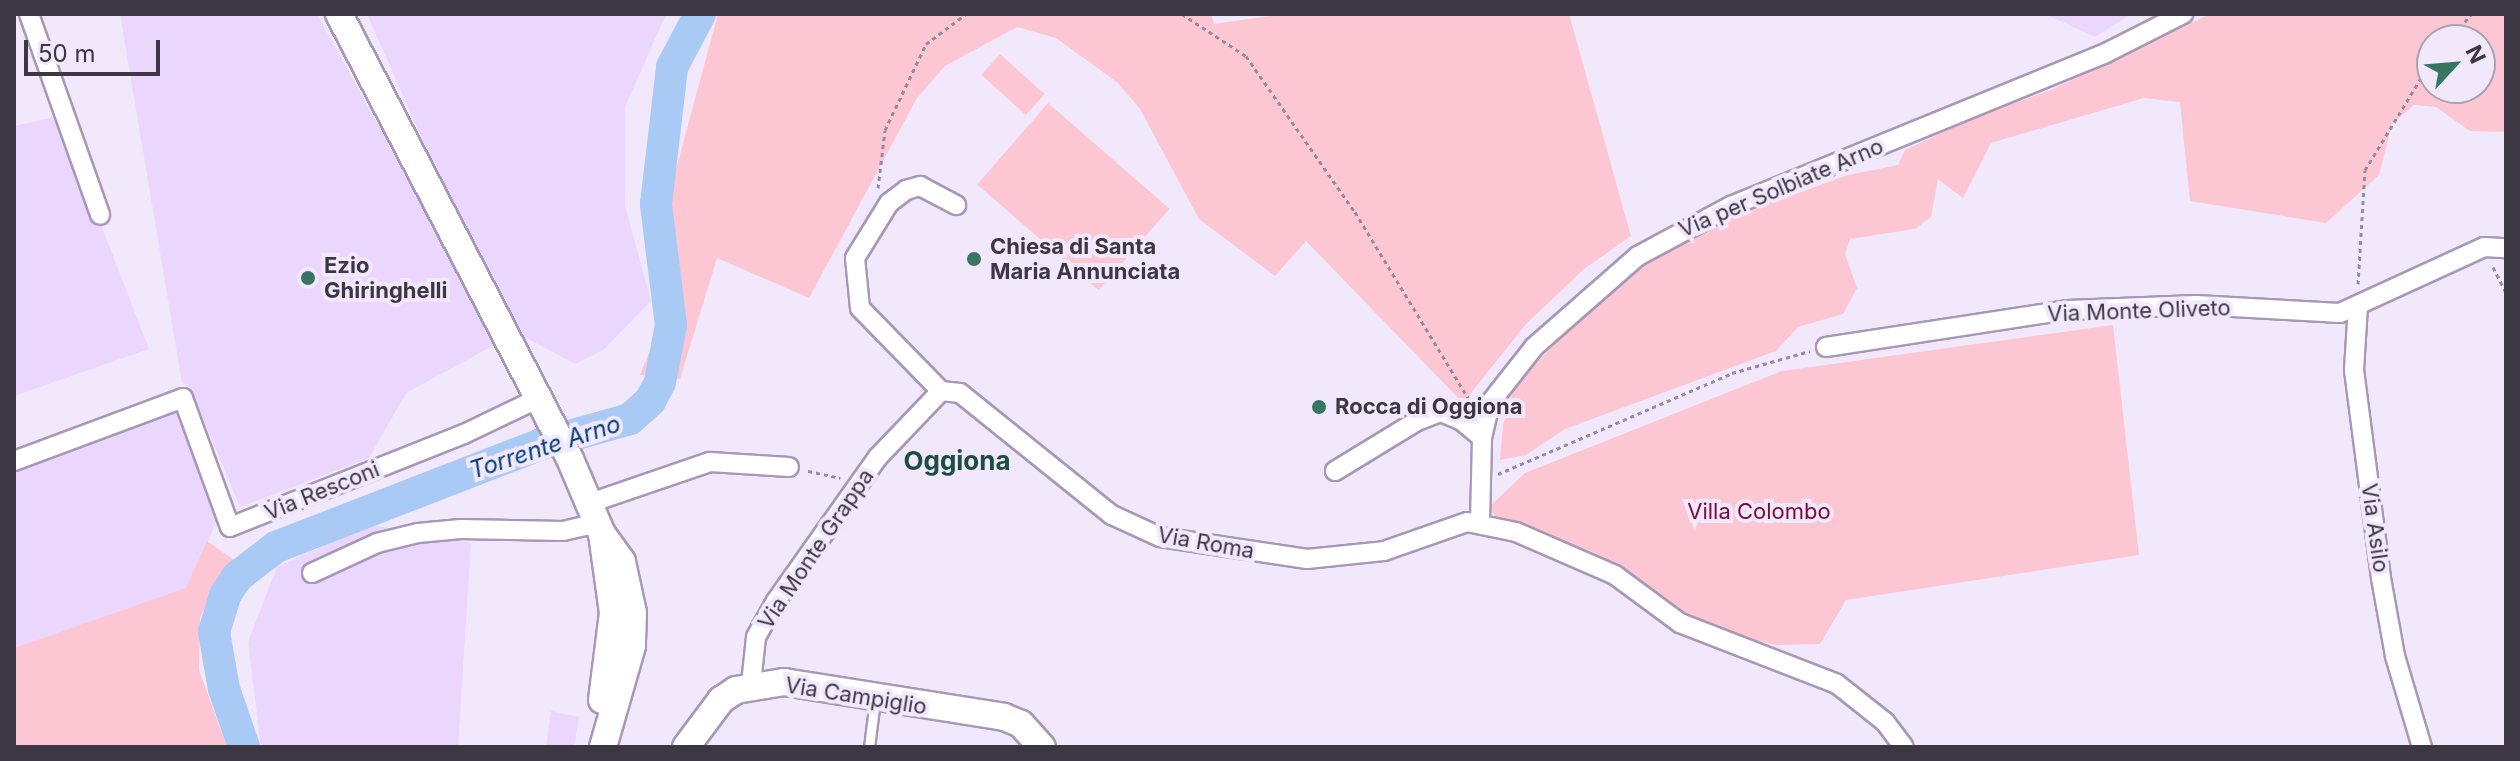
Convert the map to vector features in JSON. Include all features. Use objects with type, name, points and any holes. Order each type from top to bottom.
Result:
[{"type":"street","points":[[29,14],[100,215]]},
{"type":"street","points":[[339,14],[570,459],[596,520],[622,562],[633,613],[625,685],[603,747]]},
{"type":"street","name":"Via per Solbiate Arno","points":[[1480,521],[1483,429],[1502,386],[1534,347],[1610,276],[1666,238],[1731,206],[2104,54],[2183,14]]},
{"type":"street","points":[[941,391],[860,308],[855,258],[889,203],[920,186],[956,205]]},
{"type":"street","points":[[2358,306],[2484,247],[2506,248]]},
{"type":"street","name":"Via Monte Oliveto","points":[[1826,347],[2068,310],[2196,305],[2321,308],[2340,313],[2358,306]]},
{"type":"street","name":"Via Asilo","points":[[2358,306],[2354,370],[2381,578],[2395,656],[2422,747]]},
{"type":"street","name":"Via Monte Grappa","points":[[751,684],[756,637],[860,482],[941,391]]},
{"type":"street","name":"Via Roma","points":[[941,391],[960,393],[1136,529],[1307,559],[1384,551],[1480,521]]},
{"type":"street","name":"Via Resconi","points":[[14,461],[183,398],[230,527],[542,406]]},
{"type":"street","points":[[1335,471],[1417,421],[1441,412],[1483,429]]},
{"type":"street","points":[[312,573],[377,543],[418,533],[461,529],[563,531],[596,520],[710,462],[789,467]]},
{"type":"street","points":[[587,747],[612,645],[596,520]]},
{"type":"street","points":[[1480,521],[1599,567],[1662,612],[1701,633],[1837,684],[1885,722],[1904,747]]},
{"type":"street","name":"Via Campiglio","points":[[751,684],[784,682],[875,700],[1004,717],[1021,724],[1042,747]]},
{"type":"street","points":[[686,747],[721,700],[751,684]]},
{"type":"lane","points":[[869,747],[875,700]]},
{"type":"path","points":[[873,225],[885,130],[926,44],[966,14]]},
{"type":"path","points":[[1182,14],[1246,56],[1355,212],[1483,429]]},
{"type":"path","points":[[2358,306],[2365,170],[2416,86]]},
{"type":"path","points":[[2484,247],[2506,292]]},
{"type":"path","points":[[1481,482],[1732,373],[1826,347]]},
{"type":"path","points":[[789,467],[860,482]]},
{"type":"shaded area","points":[[120,14],[317,14],[498,343],[406,393],[369,458],[240,507],[190,387],[182,383]]},
{"type":"shaded area","points":[[367,14],[666,14],[625,107],[625,206],[651,301],[603,350],[575,364],[521,335],[425,145]]},
{"type":"shaded area","points":[[2045,14],[2131,14],[2095,37]]},
{"type":"shaded area","points":[[59,116],[149,349],[14,396],[14,126]]},
{"type":"shaded area","points":[[179,406],[219,516],[187,588],[14,648],[14,463]]},
{"type":"shaded area","points":[[371,525],[471,543],[458,747],[261,747],[248,642],[277,567]]},
{"type":"shaded area","points":[[551,711],[579,717],[574,747],[546,747]]},
{"type":"green space","points":[[718,14],[1211,14],[1214,24],[1284,14],[1569,14],[1631,236],[1584,269],[1526,324],[1463,403],[1306,241],[1275,276],[1199,219],[1140,109],[1118,83],[1056,38],[1017,27],[945,66],[917,98],[809,298],[717,258],[680,379],[640,375],[655,338],[675,173]]},
{"type":"green space","points":[[2210,14],[2506,14],[2506,132],[2470,131],[2436,107],[2414,105],[2392,124],[2379,175],[2326,223],[2190,201],[2180,102],[2144,98],[1991,143],[1963,198],[1938,179],[1931,217],[1915,229],[1850,239],[1845,254],[1857,288],[1843,314],[1798,327],[1776,351],[1565,429],[1526,455],[1500,460],[1503,425],[1512,394],[1526,373],[1582,317],[1645,265],[1737,215],[1848,175],[1898,165],[1905,150],[1979,115],[2049,91]]},
{"type":"green space","points":[[1000,54],[1045,94],[1026,115],[981,75]]},
{"type":"green space","points":[[1048,103],[1170,209],[1099,290],[977,185]]},
{"type":"green space","name":"Villa Colombo","points":[[2113,325],[2139,555],[1846,600],[1820,644],[1776,645],[1727,634],[1671,609],[1593,552],[1498,519],[1488,508],[1525,473],[1782,371]]},
{"type":"green space","points":[[207,541],[234,560],[200,617],[199,670],[227,747],[14,747],[14,648],[186,588]]},
{"type":"waterway","name":"Torrente Arno","points":[[244,747],[224,689],[214,632],[225,595],[237,577],[276,547],[541,444],[630,419],[650,401],[660,382],[671,325],[656,204],[672,67],[700,14]]},
{"type":"place","name":"Chiesa di Santa Maria Annunciata","points":[[974,259]]},
{"type":"place","name":"Ezio Ghiringhelli","points":[[308,278]]},
{"type":"place","name":"Rocca di Oggiona","points":[[1319,407]]},
{"type":"district","name":"Oggiona","points":[[957,461]]}]
